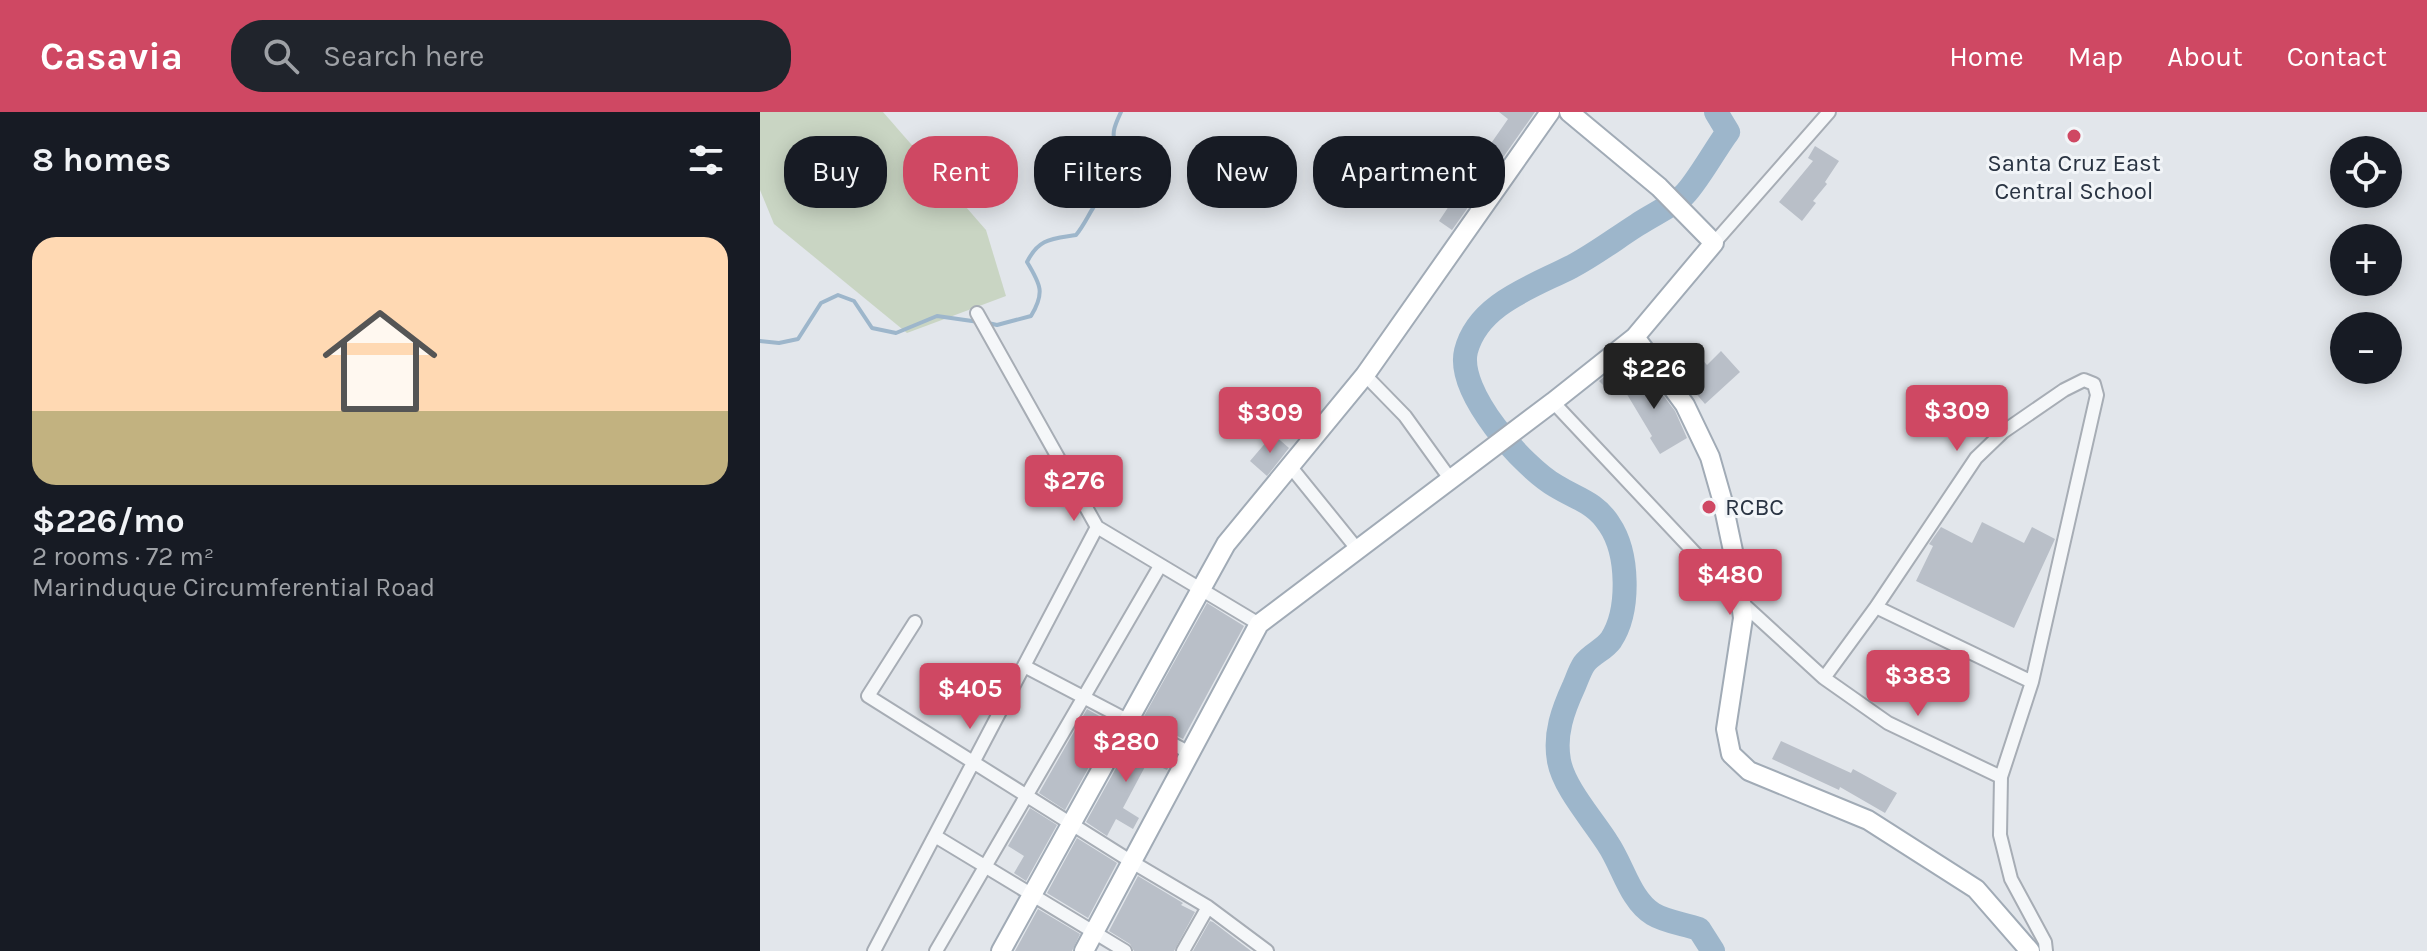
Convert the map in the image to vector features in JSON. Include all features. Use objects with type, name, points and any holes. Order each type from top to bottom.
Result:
[{"type":"main road","points":[[1001,951],[1226,544],[1365,375],[1550,112]]},
{"type":"main road","points":[[1084,951],[1259,624],[1635,337],[1714,243],[1659,187],[1569,112]]},
{"type":"main road","points":[[1635,337],[1685,405],[1710,457],[1722,499],[1743,618],[1726,729],[1731,754],[1749,771],[1868,820],[1976,889],[2030,951]]},
{"type":"street","points":[[1714,243],[1829,112]]},
{"type":"street","points":[[977,313],[1097,527],[1259,624]]},
{"type":"street","points":[[1365,375],[1405,416],[1451,480]]},
{"type":"street","points":[[1824,678],[1876,607],[1976,458],[2003,432],[2064,390],[2084,380],[2094,384],[2097,395],[2032,682],[2001,777],[2000,835],[2011,879],[2045,942],[2046,951]]},
{"type":"street","points":[[1553,402],[1741,602],[1824,678],[1888,723],[2001,777]]},
{"type":"street","points":[[1290,466],[1358,550]]},
{"type":"street","points":[[874,951],[1097,527]]},
{"type":"street","points":[[936,951],[1160,566]]},
{"type":"street","points":[[1876,607],[2032,682]]},
{"type":"street","points":[[915,622],[868,696],[1208,907],[1267,951]]},
{"type":"street","points":[[1024,666],[1190,753]]},
{"type":"street","points":[[935,836],[1125,951]]},
{"type":"street","points":[[1183,951],[1208,907]]},
{"type":"green space","points":[[760,112],[883,112],[904,136],[903,208],[967,208],[986,230],[1006,296],[907,333],[774,224],[760,190]]},
{"type":"building","points":[[1499,112],[1535,112],[1505,155],[1505,136],[1496,136],[1508,119]]},
{"type":"building","points":[[1815,146],[1839,161],[1825,182],[1827,184],[1813,201],[1816,203],[1802,221],[1779,202],[1813,161],[1808,158]]},
{"type":"building","points":[[1448,208],[1467,208],[1452,230],[1439,221]]},
{"type":"building","points":[[1690,346],[1707,365],[1721,351],[1740,372],[1705,404],[1670,364]]},
{"type":"building","points":[[1642,367],[1654,387],[1675,411],[1687,438],[1660,454],[1619,381]]},
{"type":"building","points":[[1609,373],[1622,386],[1613,395],[1599,381]]},
{"type":"building","points":[[1273,434],[1289,448],[1267,476],[1250,461]]},
{"type":"building","points":[[1982,522],[2024,543],[2032,527],[2055,539],[2014,628],[1916,581],[1933,546],[1929,544],[1941,527],[1972,543]]},
{"type":"building","points":[[1207,603],[1244,626],[1183,739],[1143,718]]},
{"type":"building","points":[[1087,709],[1113,724],[1065,810],[1039,793]]},
{"type":"building","points":[[1135,734],[1175,755],[1167,770],[1148,761],[1123,808],[1139,818],[1133,829],[1116,819],[1107,836],[1086,822]]},
{"type":"building","points":[[1781,741],[1851,773],[1853,769],[1897,793],[1885,813],[1840,787],[1839,790],[1772,759]]},
{"type":"building","points":[[1030,808],[1057,825],[1026,881],[1014,873],[1024,856],[1008,846]]},
{"type":"building","points":[[1077,838],[1117,863],[1088,918],[1047,893]]},
{"type":"building","points":[[1138,876],[1195,912],[1174,951],[1134,951],[1130,944],[1109,931]]},
{"type":"building","points":[[1038,909],[1080,934],[1072,951],[1015,951]]},
{"type":"building","points":[[1210,921],[1213,922],[1251,951],[1193,951]]},
{"type":"waterway","points":[[988,323],[997,325],[1031,316],[1040,295],[1036,277],[1027,262],[1032,254],[1041,244],[1076,235],[1097,202],[1118,178],[1123,159],[1114,134],[1121,112]]},
{"type":"waterway","points":[[1713,951],[1699,929],[1658,917],[1638,900],[1608,844],[1573,793],[1562,771],[1558,741],[1566,704],[1583,666],[1611,640],[1622,614],[1625,582],[1620,550],[1616,536],[1598,511],[1542,476],[1495,427],[1471,387],[1466,351],[1472,335],[1494,309],[1588,257],[1683,196],[1728,132],[1716,112]]},
{"type":"waterway","points":[[760,341],[779,343],[798,339],[821,303],[838,295],[854,301],[872,328],[896,333],[937,316],[979,322]]},
{"type":"place","name":"Santa Cruz East Central School","points":[[2074,136]]},
{"type":"place","name":"RCBC","points":[[1709,507]]}]
